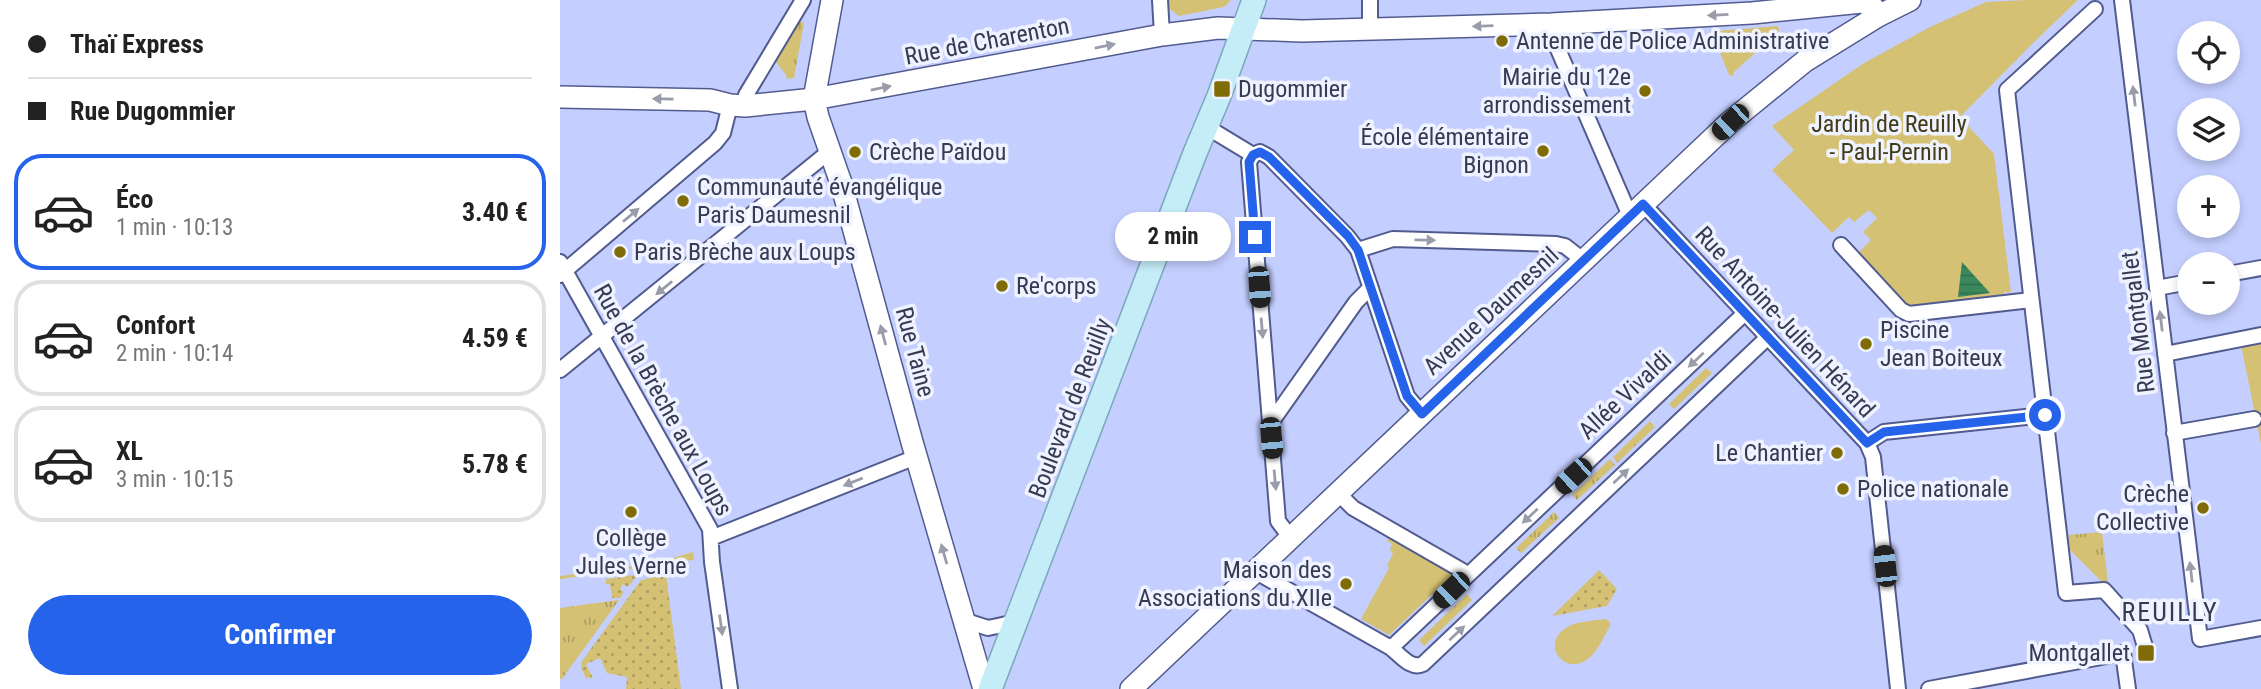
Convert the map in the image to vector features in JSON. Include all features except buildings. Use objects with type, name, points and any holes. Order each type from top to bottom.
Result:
[{"type":"main road","name":"Boulevard de Reuilly","points":[[990,689],[1254,0]]},
{"type":"street","points":[[562,269],[715,143],[803,0]]},
{"type":"street","points":[[814,99],[832,0]]},
{"type":"street","points":[[1160,0],[1162,35]]},
{"type":"street","points":[[1370,0],[1370,29]]},
{"type":"street","name":"Avenue Daumesnil","points":[[1131,689],[1730,122],[1805,61],[1878,16],[1910,0]]},
{"type":"street","name":"Rue Montgallet","points":[[2122,0],[2200,639],[2261,628]]},
{"type":"street","name":"Rue de Charenton","points":[[560,97],[710,100],[738,105],[814,99],[1213,28],[1302,31],[1551,24],[1755,6],[1862,1],[1872,6],[1878,16]]},
{"type":"street","points":[[2095,9],[2007,90],[2066,593],[2104,590],[2140,630],[2146,649]]},
{"type":"street","name":"Rue Antoine-Julien Hénard","points":[[1551,24],[1551,33],[1636,210],[1745,313],[1867,443],[1873,457],[1898,689]]},
{"type":"street","name":"Rue Taine","points":[[814,99],[841,183],[916,457],[984,689]]},
{"type":"street","points":[[1215,132],[1255,154]]},
{"type":"street","points":[[560,370],[607,343],[830,151]]},
{"type":"street","points":[[1290,537],[1278,521],[1249,162],[1255,154],[1260,152],[1269,157],[1348,236],[1358,250],[1407,396],[1422,414]]},
{"type":"street","points":[[1358,250],[1393,239],[1556,244],[1565,246],[1583,260]]},
{"type":"street","points":[[1841,245],[1901,310],[1909,314],[2031,300]]},
{"type":"street","points":[[2240,272],[2261,268]]},
{"type":"street","name":"Rue de la Brèche aux Loups","points":[[562,269],[607,343],[710,529],[730,689]]},
{"type":"street","points":[[2157,288],[2177,284]]},
{"type":"street","points":[[1270,424],[1356,302],[1370,288]]},
{"type":"street","name":"Allée Vivaldi","points":[[1391,648],[1745,313]]},
{"type":"street","points":[[2165,354],[2261,335]]},
{"type":"street","points":[[1256,572],[1391,648],[1412,665],[1423,664],[1768,337]]},
{"type":"street","points":[[1867,443],[1884,432],[2045,415]]},
{"type":"street","points":[[2174,433],[2254,419]]},
{"type":"street","points":[[711,538],[916,457]]},
{"type":"street","points":[[1338,493],[1353,509],[1467,575]]},
{"type":"street","points":[[963,620],[988,628],[1016,622]]},
{"type":"street","points":[[1929,689],[2123,653],[2128,689]]},
{"type":"green space","points":[[1167,0],[1231,0],[1224,7],[1179,16],[1167,7]]},
{"type":"green space","name":"Jardin de Reuilly - Paul-Pernin","points":[[2078,0],[1960,117],[1994,154],[2011,292],[2005,291],[2002,297],[1907,309],[1857,254],[1871,240],[1863,232],[1877,218],[1869,210],[1854,222],[1849,217],[1832,233],[1772,170],[1794,150],[1772,126],[1864,63],[1932,26],[1986,2]]},
{"type":"green space","points":[[798,21],[804,23],[794,78],[787,79],[775,61]]},
{"type":"green space","points":[[1778,26],[1779,31],[1734,72],[1733,76],[1729,75],[1710,32],[1712,29],[1716,31]]},
{"type":"green space","points":[[2261,342],[2261,444],[2241,345]]},
{"type":"green space","points":[[1706,368],[1712,373],[1674,409],[1669,404]]},
{"type":"green space","points":[[1650,421],[1655,427],[1617,463],[1613,457]]},
{"type":"green space","points":[[1610,459],[1615,465],[1577,500],[1572,495]]},
{"type":"green space","points":[[1554,512],[1559,518],[1521,553],[1516,548]]},
{"type":"green space","points":[[2102,532],[2108,583],[2103,583],[2070,550],[2068,535]]},
{"type":"green space","points":[[1389,537],[1454,574],[1389,635],[1361,619],[1389,568],[1387,566],[1393,553],[1390,550],[1392,544],[1387,541]]},
{"type":"green space","points":[[693,552],[694,560],[685,561],[685,558],[672,560],[672,563],[560,579],[560,576],[652,564]]},
{"type":"green space","points":[[1599,570],[1617,589],[1607,606],[1552,616]]},
{"type":"green space","points":[[634,575],[635,578],[628,587],[623,584],[620,589],[624,592],[620,598],[612,598],[610,584],[606,584],[606,579]]},
{"type":"green space","points":[[666,575],[681,689],[626,689],[627,677],[607,673],[600,658],[586,664],[593,678],[586,678],[581,668],[582,661],[641,580]]},
{"type":"green space","points":[[1467,594],[1472,600],[1424,646],[1419,640]]},
{"type":"green space","points":[[619,600],[562,679],[560,679],[560,608]]},
{"type":"green space","points":[[1605,619],[1610,622],[1610,626],[1589,658],[1573,664],[1560,658],[1555,645],[1563,630],[1577,623]]},
{"type":"shaded area","points":[[1962,262],[1990,293],[1958,297]]},
{"type":"place","name":"Antenne de Police Administrative","points":[[1502,41]]},
{"type":"place","name":"Dugommier","points":[[1222,89]]},
{"type":"place","name":"Mairie du 12e arrondissement","points":[[1645,91]]},
{"type":"place","name":"École élémentaire Bignon","points":[[1543,151]]},
{"type":"place","name":"Crèche Païdou","points":[[855,152]]},
{"type":"place","name":"Communauté évangélique Paris Daumesnil","points":[[683,201]]},
{"type":"place","name":"Paris Brèche aux Loups","points":[[620,252]]},
{"type":"place","name":"Re'corps","points":[[1002,286]]},
{"type":"place","name":"Piscine Jean Boiteux","points":[[1866,344]]},
{"type":"place","name":"Le Chantier","points":[[1837,453]]},
{"type":"place","name":"Police nationale","points":[[1843,489]]},
{"type":"place","name":"Crèche Collective","points":[[2203,508]]},
{"type":"place","name":"Collège Jules Verne","points":[[631,512]]},
{"type":"place","name":"Maison des Associations du XIIe","points":[[1346,584]]},
{"type":"place","name":"Montgallet","points":[[2146,653]]},
{"type":"district","name":"REUILLY","points":[[2170,612]]},
{"type":"route","points":[[1255,237],[1249,162],[1253,155],[1260,152],[1269,157],[1348,236],[1358,250],[1407,396],[1422,414],[1643,204],[1867,443],[1884,432],[2045,415]]}]
